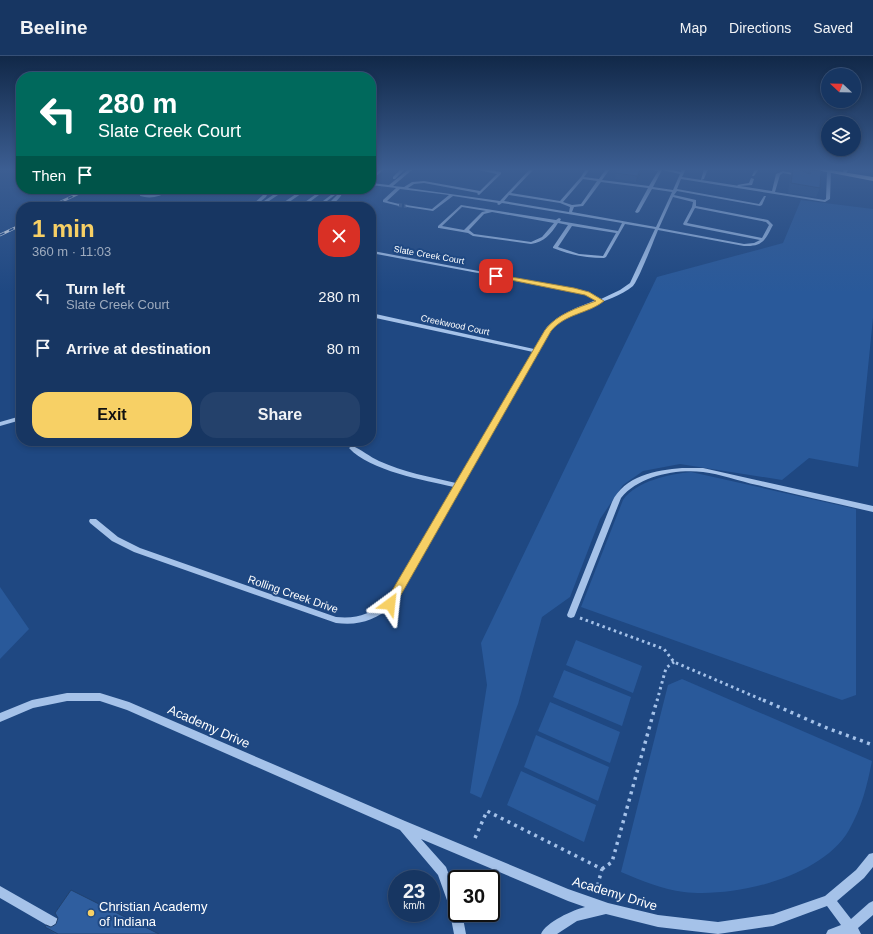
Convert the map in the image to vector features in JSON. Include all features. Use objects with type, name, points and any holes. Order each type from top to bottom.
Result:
[{"type":"street","points":[[457,210],[439,227],[487,237],[531,243],[538,243],[542,241],[564,213]]},
{"type":"street","points":[[486,210],[619,232]]},
{"type":"street","points":[[546,210],[658,228],[744,245],[756,245],[762,243],[770,225],[767,221],[710,210]]},
{"type":"street","points":[[570,214],[571,210]]},
{"type":"street","name":"Rolling Creek Drive","points":[[93,521],[115,539],[137,550],[336,620],[350,622],[364,620],[378,613],[390,604],[460,486],[548,330],[558,320],[618,293],[632,284],[667,210]]},
{"type":"street","points":[[692,210],[685,224],[763,239]]},
{"type":"street","points":[[467,232],[466,230],[483,213],[493,211]]},
{"type":"street","points":[[571,224],[555,247],[568,253],[588,257],[604,257],[624,223]]},
{"type":"street","name":"Slate Creek Court","points":[[376,253],[574,290],[587,293],[601,301]]},
{"type":"street","name":"Creekwood Court","points":[[376,317],[536,351]]},
{"type":"street","points":[[0,424],[16,419]]},
{"type":"street","points":[[352,448],[362,457],[379,464],[460,486]]},
{"type":"street","points":[[571,615],[614,505],[621,494],[631,485],[662,472],[684,469],[703,470],[873,509]]},
{"type":"street","name":"Academy Drive","points":[[0,718],[32,704],[68,697],[100,697],[129,706],[401,825],[593,903],[608,909],[658,921],[718,928],[773,920],[829,900],[860,874],[873,858]]},
{"type":"street","name":"Academy Drive","points":[[401,825],[442,871],[454,903],[460,934]]},
{"type":"street","points":[[0,892],[62,927]]},
{"type":"street","points":[[829,900],[852,930]]},
{"type":"street","points":[[832,934],[852,930],[873,907]]},
{"type":"street","points":[[547,934],[566,919],[585,911],[608,909]]},
{"type":"path","points":[[571,615],[664,649],[674,662],[827,728],[873,745]]},
{"type":"path","points":[[593,903],[602,868],[612,862],[666,668],[674,662]]},
{"type":"path","points":[[476,838],[487,811],[602,868]]},
{"type":"shaded area","points":[[797,210],[873,210],[873,318],[858,467],[809,458],[782,480],[680,464],[643,471],[623,485],[600,519],[570,597],[542,617],[518,704],[481,798],[470,793],[487,685],[481,643],[657,277],[783,243]]},
{"type":"shaded area","points":[[691,472],[856,509],[856,695],[842,700],[581,607],[623,500],[629,493],[645,483],[664,477]]},
{"type":"shaded area","points":[[0,587],[29,629],[0,659]]},
{"type":"shaded area","points":[[576,640],[642,666],[633,693],[566,665]]},
{"type":"shaded area","points":[[564,670],[631,697],[622,726],[553,697]]},
{"type":"shaded area","points":[[682,679],[872,761],[861,805],[849,830],[836,846],[819,860],[798,872],[776,881],[728,891],[705,893],[676,891],[652,884],[621,872],[668,685]]},
{"type":"shaded area","points":[[550,702],[620,732],[610,763],[538,731]]},
{"type":"shaded area","points":[[536,735],[609,767],[598,801],[524,767]]},
{"type":"shaded area","points":[[521,771],[596,805],[584,842],[507,805]]},
{"type":"building","name":"Christian Academy of Indiana","points":[[71,890],[159,934],[58,934],[45,927],[46,925],[51,927],[56,924],[58,918],[55,913]]},
{"type":"railway","points":[[0,235],[16,227]]},
{"type":"place","name":"Christian Academy of Indiana","points":[[91,913]]},
{"type":"route","points":[[390,604],[460,486],[548,330],[554,323],[565,316],[601,301],[587,293],[496,276]]}]
